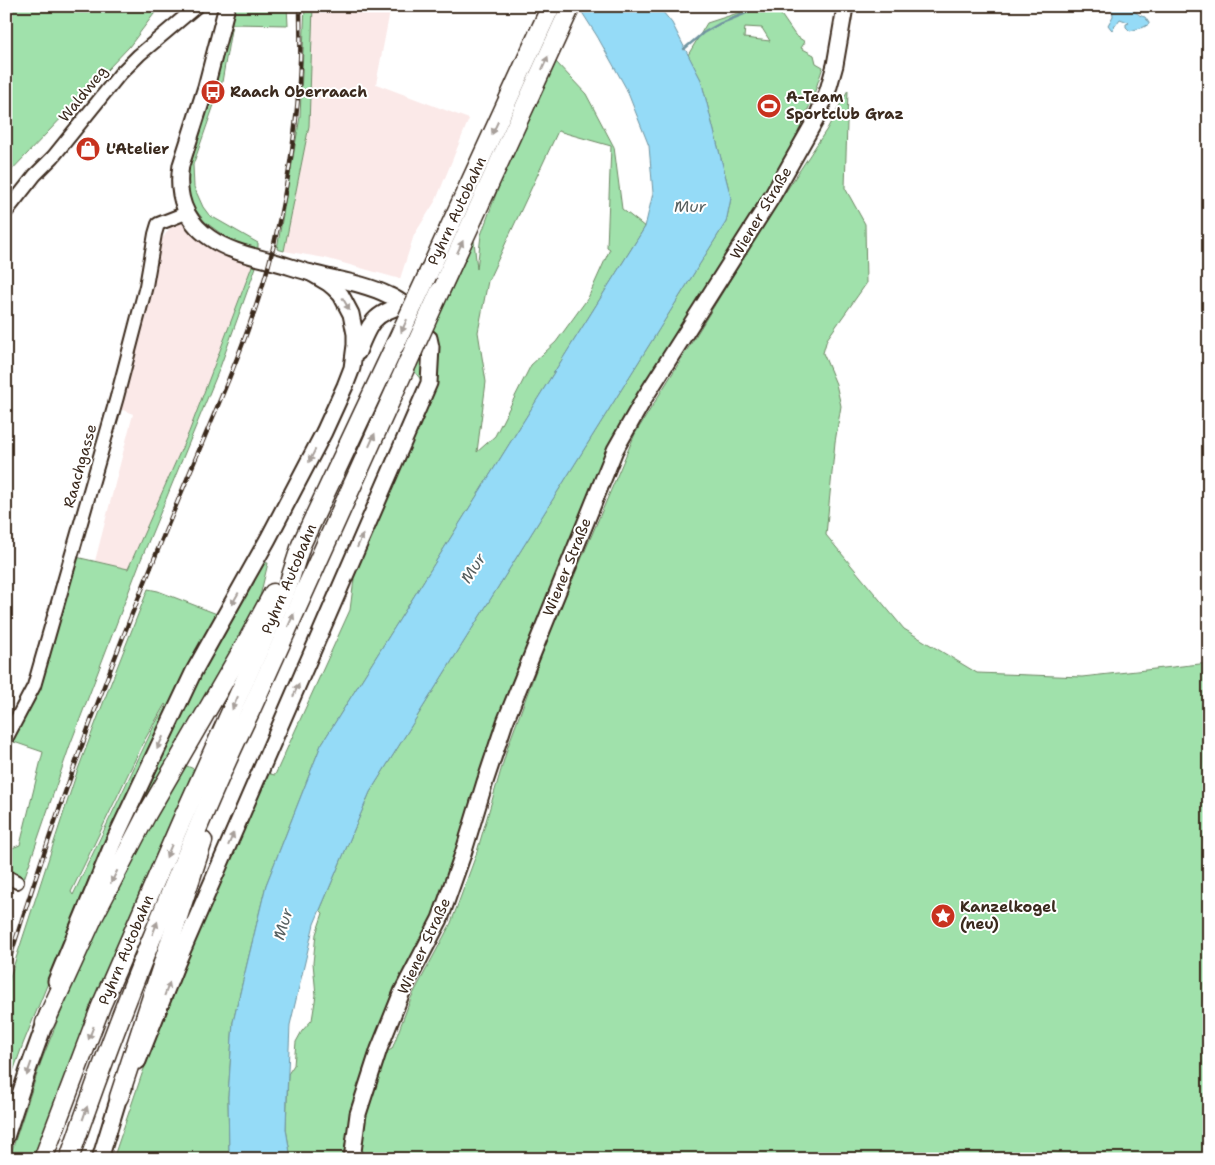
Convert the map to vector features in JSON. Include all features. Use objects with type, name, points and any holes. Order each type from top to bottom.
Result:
[{"type":"highway","name":"Pyhrn Autobahn","points":[[43,1159],[101,1006],[181,822],[288,585],[301,545],[551,6]]},
{"type":"highway","name":"Pyhrn Autobahn","points":[[69,1159],[157,924],[230,751],[250,712],[571,6]]},
{"type":"highway","points":[[45,1023],[94,916],[147,814],[301,545]]},
{"type":"highway","points":[[119,1097],[177,917],[250,712]]},
{"type":"main road","points":[[6,1137],[45,1023],[53,987],[113,843],[194,671],[268,539],[316,448],[337,406],[366,332],[377,316],[391,308],[404,305],[389,295],[365,286],[310,273],[242,253],[220,244],[210,238],[188,216],[179,189],[180,165],[206,87],[227,6]]},
{"type":"main road","name":"Wiener Straße","points":[[352,1159],[358,1114],[379,1048],[402,992],[440,919],[505,722],[615,450],[645,396],[770,200],[816,120],[828,90],[835,65],[844,6]]},
{"type":"main road","points":[[310,273],[334,288],[341,295],[351,314],[355,334],[352,368]]},
{"type":"main road","points":[[100,1159],[119,1097],[140,1057],[181,954],[429,383],[431,347],[429,338]]},
{"type":"street","name":"Waldweg","points":[[6,212],[120,74],[139,55],[197,6]]},
{"type":"street","name":"Raachgasse","points":[[6,740],[34,686],[117,397],[146,286],[158,224],[188,216]]},
{"type":"shaded area","points":[[313,6],[391,6],[376,84],[469,119],[436,200],[414,235],[400,279],[325,258],[284,251],[309,126]]},
{"type":"shaded area","points":[[187,184],[192,205],[231,241],[258,249],[189,432],[128,569],[95,561],[133,414],[110,405],[134,359],[162,239],[169,229]]},
{"type":"green space","points":[[6,6],[158,6],[129,47],[6,176]]},
{"type":"green space","points":[[231,6],[287,6],[288,25],[232,24],[222,82],[193,165],[194,187],[203,207],[209,215],[258,243],[258,249],[231,241],[205,222],[192,205],[187,184],[189,166],[203,117],[218,83],[215,71]]},
{"type":"green space","points":[[305,6],[313,6],[309,126],[284,251],[277,249],[300,117]]},
{"type":"green space","points":[[749,6],[773,6],[795,35],[805,42],[801,48],[814,55],[816,63],[823,67],[812,100],[785,163],[599,475],[507,695],[453,868],[434,915],[399,980],[380,1030],[349,1128],[345,1159],[291,1159],[286,1129],[288,1074],[294,1065],[296,1042],[302,1031],[312,1020],[316,995],[313,963],[316,934],[323,913],[320,910],[370,792],[726,222],[731,198],[701,80],[688,55],[707,23],[744,11]],"holes":[[[745,27],[762,28],[770,41],[744,38]]]},
{"type":"green space","points":[[556,62],[586,94],[614,147],[622,209],[645,227],[321,745],[266,885],[233,1022],[228,1097],[229,1151],[231,1159],[113,1159],[142,1074],[197,936],[266,773],[275,775],[350,610],[354,579],[342,571],[422,381],[414,371],[474,241],[477,269],[481,235],[500,183]],"holes":[[[558,131],[611,146],[607,247],[610,249],[588,298],[556,342],[531,365],[495,436],[477,452],[486,382],[478,332],[488,281]]]},
{"type":"green space","points":[[848,90],[845,188],[865,224],[866,284],[827,339],[823,353],[836,384],[841,406],[835,442],[826,535],[904,629],[977,673],[1082,677],[1209,663],[1209,1159],[347,1159],[386,1052],[392,1049],[411,998],[451,923],[476,855],[508,746],[551,630],[635,434],[771,214],[827,129]]},
{"type":"green space","points":[[252,266],[256,267],[219,370],[140,562],[70,745],[23,882],[9,874],[12,848],[20,845],[43,752],[11,741],[76,557],[128,569],[189,432]]},
{"type":"green space","points":[[259,562],[268,563],[256,613],[107,877],[140,795],[188,693]]},
{"type":"green space","points":[[148,589],[158,591],[220,616],[86,890],[23,1044],[6,1091],[6,989],[77,772]],"holes":[[[166,705],[155,724],[73,895],[71,892],[144,741]]]},
{"type":"green space","points":[[182,764],[194,769],[130,915],[33,1159],[9,1159],[41,1062],[73,982],[114,890]]},
{"type":"water","name":"Mur","points":[[578,6],[658,6],[672,23],[701,80],[731,198],[726,222],[370,792],[314,924],[290,1025],[286,1129],[291,1159],[231,1159],[229,1151],[228,1097],[233,1022],[266,885],[321,745],[645,227],[653,193],[649,146],[626,88]]},
{"type":"water","points":[[1112,6],[1129,7],[1145,17],[1149,24],[1130,31],[1126,27],[1126,24],[1129,23],[1120,19],[1112,30],[1108,25],[1113,16]]},
{"type":"waterway","points":[[684,49],[703,33],[758,6]]},
{"type":"railway","points":[[6,970],[75,764],[160,544],[231,374],[262,288],[279,222],[292,154],[299,85],[300,6]]},
{"type":"place","name":"Raach Oberraach","points":[[213,92]]},
{"type":"place","name":"A-Team Sportclub Graz","points":[[769,106]]},
{"type":"place","name":"L'Atelier","points":[[88,149]]},
{"type":"place","name":"Kanzelkogel (neu)","points":[[943,916]]}]
